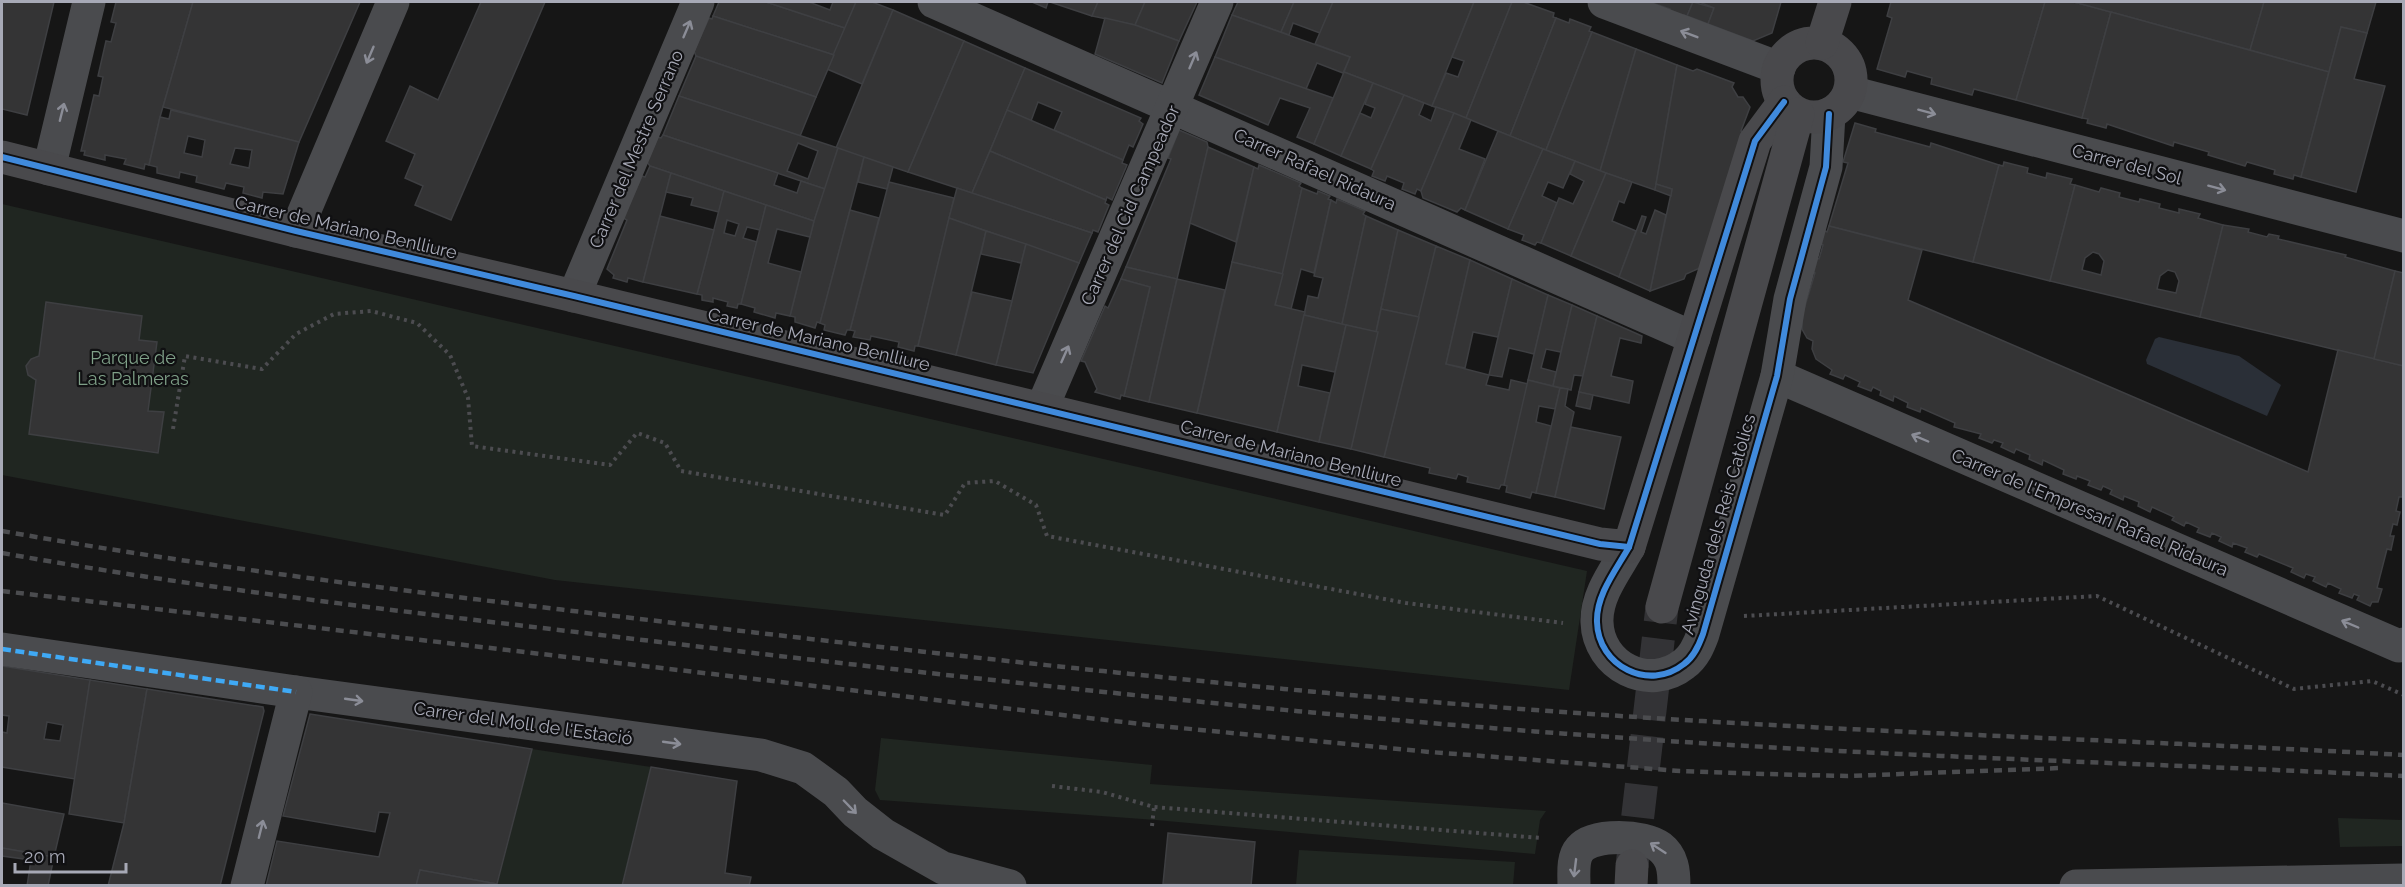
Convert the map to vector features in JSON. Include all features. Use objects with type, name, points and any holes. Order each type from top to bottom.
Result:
[{"type":"street","points":[[49,169],[89,2]]},
{"type":"street","points":[[296,231],[393,2]]},
{"type":"street","name":"Carrer del Mestre Serrano","points":[[574,296],[698,2]]},
{"type":"street","name":"Carrer Rafael Ridaura","points":[[934,2],[1174,106],[1694,338]]},
{"type":"street","name":"Carrer del Cid Campeador","points":[[1042,408],[1217,2]]},
{"type":"street","points":[[1604,2],[1779,68]]},
{"type":"street","points":[[1822,43],[1835,2]]},
{"type":"street","points":[[1596,624],[1602,594],[1629,548],[1755,141],[1815,106],[1849,67],[1834,48],[1812,42],[1791,50],[1779,68],[1777,80],[1815,106]]},
{"type":"street","name":"Carrer del Sol","points":[[1815,106],[2403,236]]},
{"type":"street","name":"Avinguda dels Reis Catòlics","points":[[1596,624],[1602,644],[1618,666],[1636,675],[1653,676],[1668,673],[1684,664],[1696,650],[1708,617],[1777,376],[1791,299],[1826,167],[1815,106]]},
{"type":"street","name":"Avinguda dels Reis Catòlics","points":[[1662,607],[1815,106]]},
{"type":"street","name":"Carrer de Mariano Benlliure","points":[[2,157],[296,231],[1042,408],[1600,544],[1629,548]]},
{"type":"street","name":"Carrer de l'Empresari Rafael Ridaura","points":[[1777,376],[2399,646],[2403,644]]},
{"type":"street","name":"Carrer del Moll de l'Estació","points":[[2,649],[296,692],[761,755],[803,768],[884,834],[944,868],[1010,885]]},
{"type":"street","points":[[247,885],[296,692]]},
{"type":"street","points":[[1574,885],[1574,867],[1579,849],[1594,839],[1617,837],[1659,846],[1668,856],[1674,869],[1674,885]]},
{"type":"street","points":[[2076,885],[2403,880]]},
{"type":"path","points":[[173,429],[185,356],[262,369],[296,334],[334,314],[372,311],[417,323],[450,355],[468,398],[472,446],[610,465],[637,433],[665,443],[681,471],[945,515],[965,483],[995,481],[1036,505],[1047,536],[1406,603],[1579,625],[1596,624]]},
{"type":"path","points":[[1708,617],[2097,596],[2294,689],[2372,681],[2403,695]]},
{"type":"path","points":[[1052,786],[1102,792],[1154,807],[1541,838]]},
{"type":"path","points":[[1152,826],[1154,807]]},
{"type":"green space","name":"Parque de Las Palmeras","points":[[2,204],[1587,571],[1569,690],[555,580],[2,475]]},
{"type":"green space","points":[[881,738],[1152,765],[1150,784],[1546,811],[1540,820],[1535,854],[1156,820],[880,800],[875,790]]},
{"type":"green space","points":[[532,749],[651,767],[622,885],[497,886]]},
{"type":"green space","points":[[2338,818],[2403,820],[2403,846],[2340,847]]},
{"type":"green space","points":[[1299,850],[1515,862],[1513,885],[1296,885]]},
{"type":"shaded area","points":[[2159,337],[2239,356],[2281,385],[2267,416],[2147,364],[2146,360],[2155,339]]},
{"type":"building","points":[[2,2],[54,2],[27,115],[2,109]]},
{"type":"building","points":[[116,2],[193,2],[160,117],[149,165],[145,164],[144,169],[124,164],[126,159],[105,155],[105,160],[84,155],[85,151],[81,151],[94,95],[99,96],[103,77],[98,76],[106,41],[111,42],[116,23],[111,22]]},
{"type":"building","points":[[193,2],[360,2],[299,142],[163,107]]},
{"type":"building","points":[[481,2],[545,2],[451,220],[415,205],[423,186],[405,178],[415,154],[386,141],[410,86],[438,100]]},
{"type":"building","points":[[719,2],[766,2],[845,28],[834,55],[713,16]]},
{"type":"building","points":[[766,2],[809,2],[830,10],[833,2],[856,2],[845,28]]},
{"type":"building","points":[[856,2],[872,2],[893,10],[862,84],[827,69]]},
{"type":"building","points":[[1032,2],[1048,2],[1046,8]]},
{"type":"building","points":[[1050,2],[1098,2],[1092,16]]},
{"type":"building","points":[[1098,2],[1145,2],[1135,25],[1092,16]]},
{"type":"building","points":[[1145,2],[1197,2],[1179,41],[1135,25]]},
{"type":"building","points":[[1238,2],[1294,2],[1281,32],[1232,15]]},
{"type":"building","points":[[1294,2],[1333,2],[1320,33],[1293,23],[1289,35],[1281,32]]},
{"type":"building","points":[[1333,2],[1474,2],[1432,106],[1344,72],[1350,57],[1315,44]]},
{"type":"building","points":[[1474,2],[1512,2],[1466,118],[1432,106],[1446,73],[1458,77],[1464,61],[1452,57]]},
{"type":"building","points":[[1512,2],[1523,2],[1554,13],[1553,17],[1556,18],[1510,136],[1466,118]]},
{"type":"building","points":[[1650,2],[1693,2],[1687,16],[1684,15],[1683,18],[1669,13],[1670,9]]},
{"type":"building","points":[[1693,2],[1714,8],[1708,24],[1687,16]]},
{"type":"building","points":[[1699,2],[1781,2],[1772,33],[1753,41],[1708,24],[1714,8]]},
{"type":"building","points":[[1891,2],[2045,2],[2016,100],[1974,89],[1972,95],[1931,84],[1932,78],[1907,71],[1905,77],[1877,69],[1892,18],[1887,16]]},
{"type":"building","points":[[2045,2],[2074,2],[2111,12],[2082,118],[2016,100]]},
{"type":"building","points":[[2074,2],[2264,2],[2250,50]]},
{"type":"building","points":[[2264,2],[2376,2],[2367,33],[2341,27],[2329,72],[2250,50]]},
{"type":"building","points":[[893,10],[964,41],[908,172],[836,148]]},
{"type":"building","points":[[2111,12],[2329,72],[2301,177],[2294,175],[2293,179],[2274,174],[2275,170],[2247,162],[2245,166],[2208,155],[2209,152],[2174,142],[2173,146],[2107,124],[2106,128],[2087,123],[2088,119],[2082,118]]},
{"type":"building","points":[[1232,15],[1350,57],[1343,73],[1317,63],[1306,89],[1215,57]]},
{"type":"building","points":[[713,16],[834,55],[816,97],[696,56],[694,51],[709,18],[712,19]]},
{"type":"building","points":[[1105,18],[1135,25],[1179,41],[1162,83],[1095,54]]},
{"type":"building","points":[[1556,18],[1569,23],[1570,19],[1591,27],[1589,31],[1592,32],[1546,150],[1510,136]]},
{"type":"building","points":[[2341,27],[2367,33],[2354,79],[2385,86],[2356,192],[2301,177]]},
{"type":"building","points":[[1592,32],[1636,49],[1600,171],[1546,150]]},
{"type":"building","points":[[964,41],[1025,68],[972,193],[908,172]]},
{"type":"building","points":[[1636,49],[1677,65],[1655,190],[1600,171]]},
{"type":"building","points":[[696,56],[816,97],[800,136],[679,96]]},
{"type":"building","points":[[1215,57],[1333,98],[1314,144],[1297,137],[1310,108],[1280,98],[1268,125],[1199,95]]},
{"type":"building","points":[[1677,65],[1693,71],[1697,69],[1734,83],[1732,87],[1738,97],[1743,97],[1750,107],[1741,131],[1745,134],[1700,268],[1686,274],[1684,279],[1650,291],[1672,189],[1656,184]]},
{"type":"building","points":[[1025,68],[1141,118],[1139,121],[1143,124],[1133,147],[1129,145],[1123,160],[1054,130],[1062,112],[1038,102],[1031,121],[1007,110]]},
{"type":"building","points":[[1344,72],[1373,83],[1341,156],[1314,144]]},
{"type":"building","points":[[1373,83],[1404,95],[1371,169],[1341,156],[1360,113],[1371,118],[1375,108],[1365,104]]},
{"type":"building","points":[[1404,95],[1424,103],[1419,115],[1431,121],[1436,107],[1454,113],[1421,191],[1417,189],[1415,194],[1402,189],[1404,183],[1387,176],[1385,181],[1372,176],[1374,171],[1371,169]]},
{"type":"building","points":[[679,96],[838,148],[825,189],[663,135]],"holes":[[[798,143],[818,151],[808,179],[787,171]]]},
{"type":"building","points":[[171,110],[299,142],[283,194],[263,192],[262,198],[243,193],[244,187],[226,183],[224,189],[196,182],[197,176],[180,172],[179,178],[157,173],[157,167],[149,165],[160,117],[169,119]],"holes":[[[188,136],[205,140],[202,157],[184,153]],[[235,148],[252,150],[249,168],[230,164]]]},
{"type":"building","points":[[1007,110],[1123,160],[1122,163],[1127,165],[1112,200],[1107,197],[1106,200],[990,151]]},
{"type":"building","points":[[1454,113],[1471,120],[1459,149],[1485,159],[1465,210],[1461,208],[1457,212],[1423,198],[1421,191]]},
{"type":"building","points":[[1855,123],[1876,129],[1875,132],[1930,147],[1931,143],[1999,165],[1973,262],[1829,226],[1848,163],[1843,162]]},
{"type":"building","points":[[1179,130],[1207,142],[1208,147],[1177,279],[1126,267],[1171,159],[1168,158]]},
{"type":"building","points":[[1498,131],[1543,149],[1508,229],[1465,210]]},
{"type":"building","points":[[663,135],[778,173],[774,185],[797,193],[801,181],[825,189],[814,221],[650,166],[647,162],[658,137],[661,138]]},
{"type":"building","points":[[1208,147],[1254,167],[1236,242],[1190,223]]},
{"type":"building","points":[[838,148],[864,157],[820,323],[817,322],[815,328],[795,322],[795,317],[790,316],[814,221]]},
{"type":"building","points":[[1543,149],[1575,161],[1563,188],[1548,182],[1542,196],[1557,203],[1541,243],[1537,242],[1535,245],[1522,240],[1524,235],[1508,229]]},
{"type":"building","points":[[990,151],[1106,200],[1105,203],[1109,205],[1098,232],[1093,230],[1092,233],[972,193]]},
{"type":"building","points":[[864,157],[893,167],[887,189],[858,182]]},
{"type":"building","points":[[1575,161],[1606,173],[1571,256],[1541,243],[1559,198],[1573,204],[1584,181],[1570,174]]},
{"type":"building","points":[[2004,162],[2028,168],[2027,173],[2046,178],[2047,173],[2072,179],[2070,184],[2075,185],[2050,281],[1973,262],[1999,165],[2003,166]]},
{"type":"building","points":[[1259,165],[1301,183],[1299,186],[1302,188],[1283,274],[1232,262],[1254,167],[1258,169]]},
{"type":"building","points":[[650,166],[671,173],[643,282],[628,278],[627,282],[613,278],[614,275],[607,269],[627,220],[623,218],[642,176],[645,177]]},
{"type":"building","points":[[671,173],[724,191],[719,212],[691,205],[693,198],[666,192]]},
{"type":"building","points":[[1606,173],[1632,182],[1624,203],[1619,201],[1612,221],[1636,231],[1619,277],[1571,256]]},
{"type":"building","points":[[889,182],[954,198],[918,346],[915,346],[914,351],[898,347],[899,342],[871,336],[870,340],[853,337],[855,331],[850,330]]},
{"type":"building","points":[[1656,184],[1672,189],[1671,196],[1655,190]]},
{"type":"building","points":[[2075,185],[2099,192],[2101,188],[2120,193],[2119,197],[2160,204],[2159,208],[2179,213],[2179,209],[2200,214],[2198,218],[2223,225],[2200,317],[2050,281]],"holes":[[[2093,252],[2099,254],[2104,261],[2101,275],[2082,270],[2085,258]],[[2168,270],[2175,272],[2179,281],[2176,293],[2157,289],[2160,276]]]},
{"type":"building","points":[[957,188],[1092,233],[1079,263],[949,218]]},
{"type":"building","points":[[1302,188],[1317,194],[1318,191],[1330,196],[1328,199],[1331,200],[1314,273],[1301,269],[1291,309],[1275,305]]},
{"type":"building","points":[[724,191],[766,205],[760,230],[747,227],[743,238],[757,242],[741,304],[738,304],[737,308],[727,306],[728,302],[713,298],[713,302],[702,300],[702,295],[697,294]],"holes":[[[727,220],[739,224],[735,236],[724,233]]]},
{"type":"building","points":[[1337,199],[1365,211],[1363,214],[1366,216],[1342,324],[1304,315],[1308,296],[1318,298],[1323,278],[1314,276],[1331,200],[1336,203]]},
{"type":"building","points":[[766,205],[814,221],[810,237],[777,229],[768,263],[801,272],[790,316],[776,313],[775,318],[754,312],[755,308],[741,304]]},
{"type":"building","points":[[850,210],[879,218],[850,330],[847,330],[845,335],[824,330],[825,325],[820,323]]},
{"type":"building","points":[[1655,210],[1666,215],[1650,291],[1619,277],[1642,216],[1646,217],[1641,232],[1646,234]]},
{"type":"building","points":[[660,216],[714,230],[697,294],[643,282]]},
{"type":"building","points":[[1366,216],[1398,230],[1376,332],[1342,324]]},
{"type":"building","points":[[949,218],[986,231],[956,355],[918,346]]},
{"type":"building","points":[[2223,225],[2249,229],[2248,232],[2267,237],[2269,234],[2279,236],[2278,239],[2346,255],[2345,257],[2395,271],[2374,359],[2200,317]]},
{"type":"building","points":[[1829,226],[1922,250],[1908,300],[2308,472],[2338,350],[2404,366],[2404,497],[2399,497],[2396,511],[2400,512],[2397,525],[2393,524],[2390,536],[2394,536],[2391,550],[2387,549],[2377,588],[2382,589],[2378,602],[2372,602],[2370,606],[2357,600],[2359,596],[2354,594],[2352,598],[2339,593],[2341,589],[2328,583],[2326,587],[2313,581],[2315,577],[2306,574],[2304,578],[2291,572],[2293,568],[2259,554],[2257,557],[2245,552],[2247,548],[2233,543],[2232,547],[2219,541],[2221,537],[2212,533],[2210,537],[2197,532],[2199,528],[2186,522],[2184,526],[2172,520],[2174,517],[2152,507],[2150,512],[2138,506],[2139,502],[2124,496],[2123,500],[2110,494],[2112,490],[2103,486],[2101,490],[2088,485],[2090,481],[2063,474],[2064,470],[2043,460],[2042,465],[2029,459],[2030,455],[2016,449],[2014,453],[2001,447],[2003,443],[1994,440],[1992,443],[1979,438],[1981,434],[1954,427],[1955,423],[1921,408],[1920,412],[1907,407],[1908,403],[1894,396],[1893,401],[1880,395],[1881,391],[1873,387],[1871,391],[1858,386],[1860,382],[1845,375],[1843,379],[1830,374],[1832,370],[1816,359],[1812,349],[1813,341],[1807,338],[1802,329],[1802,316],[1815,273],[1811,271],[1814,258],[1819,259],[1823,245],[1819,243],[1823,230],[1827,232]]},
{"type":"building","points":[[1398,230],[1436,246],[1419,317],[1381,309]]},
{"type":"building","points":[[986,231],[1026,244],[1021,263],[981,254]]},
{"type":"building","points":[[1026,244],[1079,263],[1033,373],[996,365]]},
{"type":"building","points":[[1436,246],[1470,260],[1446,364],[1489,375],[1486,385],[1509,390],[1511,380],[1528,384],[1504,485],[1501,485],[1499,489],[1467,482],[1468,477],[1458,474],[1456,479],[1429,473],[1430,468],[1384,457]]},
{"type":"building","points":[[1470,260],[1512,279],[1498,337],[1473,332],[1465,368],[1446,364]]},
{"type":"building","points":[[1232,262],[1283,274],[1275,305],[1305,312],[1277,432],[1197,413]]},
{"type":"building","points":[[1126,267],[1177,279],[1149,402],[1124,396],[1150,287],[1121,279]]},
{"type":"building","points":[[2395,271],[2404,273],[2404,366],[2374,359]]},
{"type":"building","points":[[1121,279],[1150,287],[1124,396],[1121,395],[1120,399],[1095,392],[1097,389],[1085,362],[1081,361],[1105,306],[1108,308]]},
{"type":"building","points":[[1177,279],[1225,290],[1197,413],[1149,402]]},
{"type":"building","points":[[1512,279],[1548,295],[1534,354],[1509,348],[1502,377],[1489,375]]},
{"type":"building","points":[[972,292],[1012,301],[996,365],[956,355]]},
{"type":"building","points":[[1548,295],[1572,305],[1561,352],[1546,349],[1541,368],[1556,372],[1553,386],[1528,380]]},
{"type":"building","points":[[46,302],[142,316],[139,340],[157,342],[148,411],[164,412],[158,453],[29,434],[36,380],[28,375],[26,366],[31,359],[39,356]]},
{"type":"building","points":[[1572,305],[1597,316],[1583,376],[1574,375],[1571,390],[1553,386]]},
{"type":"building","points":[[1381,309],[1419,317],[1384,457],[1351,449]]},
{"type":"building","points":[[1304,315],[1346,325],[1335,372],[1302,365],[1298,386],[1330,393],[1319,442],[1277,432]]},
{"type":"building","points":[[1597,316],[1642,336],[1641,343],[1620,338],[1611,376],[1633,381],[1629,403],[1579,392]]},
{"type":"building","points":[[1346,325],[1378,332],[1351,449],[1319,442]]},
{"type":"building","points":[[1528,380],[1560,388],[1555,409],[1539,406],[1536,422],[1551,426],[1536,493],[1532,492],[1530,498],[1506,492],[1507,486],[1504,485]]},
{"type":"building","points":[[1560,388],[1568,389],[1565,406],[1574,412],[1555,497],[1536,493]]},
{"type":"building","points":[[1579,392],[1593,395],[1590,409],[1576,406]]},
{"type":"building","points":[[1571,427],[1621,437],[1604,509],[1555,497]]},
{"type":"building","points":[[2,666],[90,680],[75,779],[2,767],[2,732],[7,733],[9,716],[2,715]],"holes":[[[47,722],[63,725],[60,741],[44,739]]]},
{"type":"building","points":[[90,680],[147,689],[124,823],[69,814]]},
{"type":"building","points":[[147,689],[263,707],[264,711],[220,886],[108,886],[124,823]]},
{"type":"building","points":[[310,714],[532,749],[497,884],[420,870],[416,886],[266,886],[277,841],[379,857],[390,813],[379,812],[375,832],[283,816]]},
{"type":"building","points":[[651,767],[737,781],[725,873],[751,877],[749,886],[622,886]]},
{"type":"building","points":[[2,803],[64,814],[54,857],[2,848]]},
{"type":"building","points":[[1168,833],[1255,842],[1251,886],[1163,884]]},
{"type":"building","points":[[2,848],[54,857],[48,886],[27,886],[31,860],[2,856]]},
{"type":"building","points":[[420,870],[497,884],[416,886]]},
{"type":"tunnel","points":[[1632,866],[1662,607]]},
{"type":"railway","points":[[2,531],[262,572],[437,594],[937,653],[1294,690],[1532,710],[1746,724],[2404,755]]},
{"type":"railway","points":[[2,553],[235,590],[391,610],[1133,695],[1386,719],[1735,745],[2404,776]]},
{"type":"railway","points":[[2,591],[1149,725],[1430,752],[1680,771],[1766,774],[1847,776],[2061,768]]},
{"type":"marked path","points":[[2,649],[296,692]]},
{"type":"cycle path","points":[[1784,102],[1755,141],[1629,547],[1603,592],[1600,602],[1597,622],[1600,638],[1606,651],[1616,662],[1641,675],[1670,672],[1684,664],[1693,654],[1703,634],[1777,376],[1790,299],[1826,167],[1829,114]]},
{"type":"cycle path","points":[[2,157],[296,231],[1600,544],[1629,547]]}]
